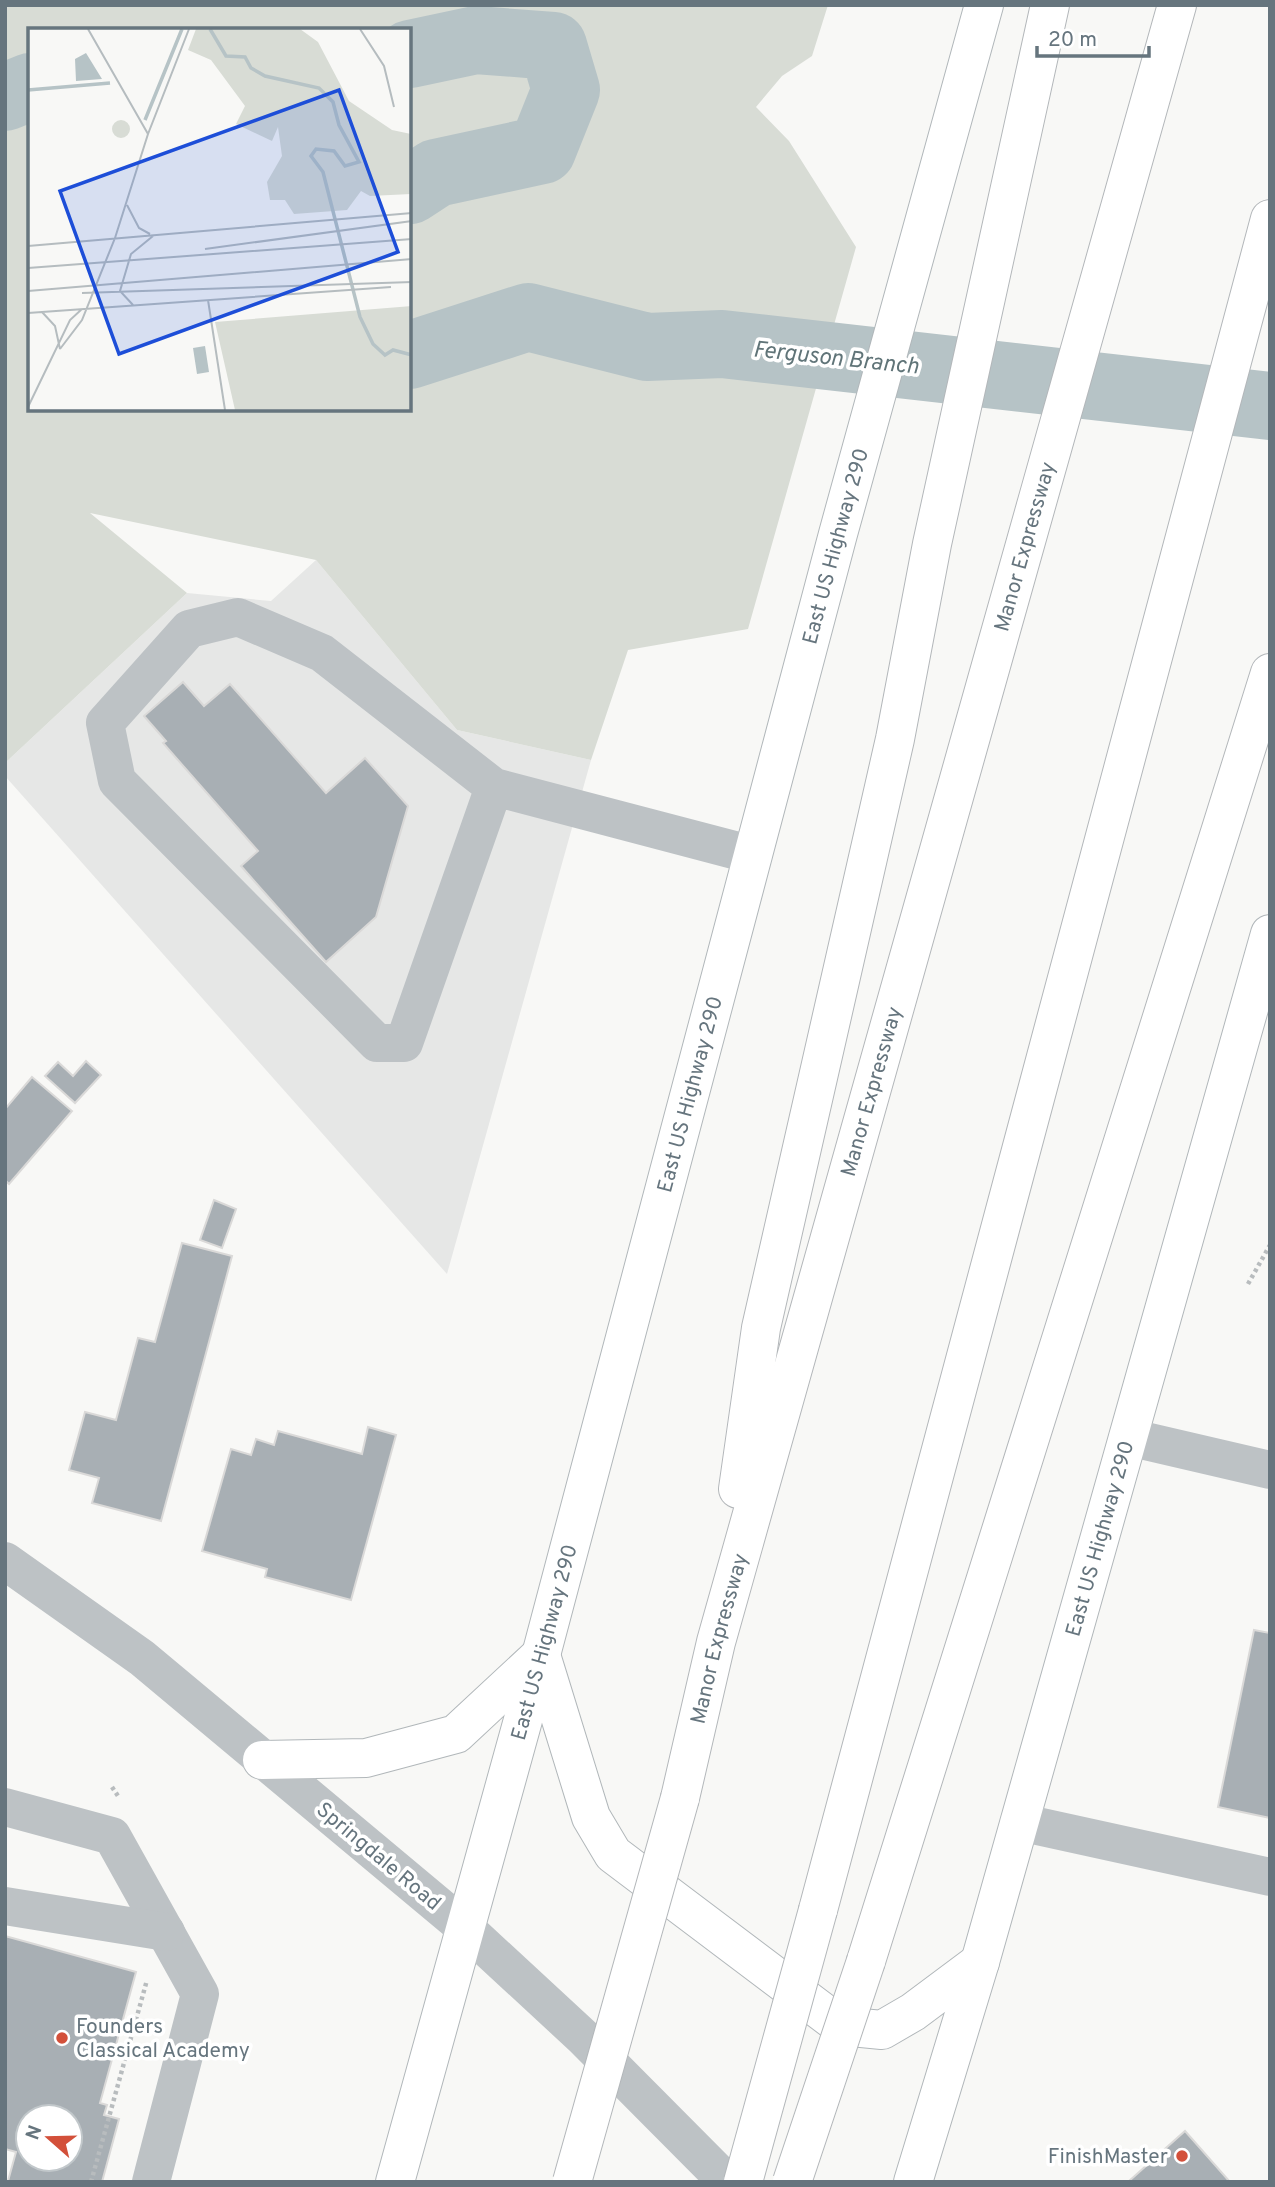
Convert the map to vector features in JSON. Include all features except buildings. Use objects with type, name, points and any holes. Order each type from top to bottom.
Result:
[{"type":"main road","name":"East US Highway 290","points":[[395,2182],[541,1655],[838,534],[984,5]]},
{"type":"main road","points":[[716,1642],[761,1328],[895,739],[932,544],[1050,5]]},
{"type":"main road","name":"Manor Expressway","points":[[572,2182],[680,1798],[716,1642],[1177,5]]},
{"type":"main road","points":[[743,2182],[1270,220]]},
{"type":"main road","points":[[792,2182],[866,1961],[1270,673]]},
{"type":"main road","name":"East US Highway 290","points":[[913,2182],[980,1962],[1270,934]]},
{"type":"main road","points":[[262,1760],[366,1758],[456,1734],[541,1655],[591,1817],[613,1854],[841,2026],[882,2030],[913,2012],[980,1962]]},
{"type":"street","points":[[494,787],[404,1043],[377,1042],[117,781],[105,723],[189,629],[237,617],[322,653],[494,787],[752,855]]},
{"type":"street","points":[[1128,1437],[1270,1470]]},
{"type":"street","name":"Springdale Road","points":[[5,1561],[142,1658],[464,1927],[584,2038],[727,2182]]},
{"type":"street","points":[[5,1807],[112,1836],[200,1994],[151,2182]]},
{"type":"street","points":[[1018,1822],[1270,1877]]},
{"type":"street","points":[[5,1906],[166,1932]]},
{"type":"path","points":[[1248,1284],[1270,1245]]},
{"type":"path","points":[[91,2182],[149,1972]]},
{"type":"shaded area","points":[[5,5],[828,5],[812,56],[782,76],[756,107],[789,141],[856,247],[748,629],[628,650],[591,760],[457,730],[316,560],[90,513],[187,593],[5,763]]},
{"type":"shaded area","points":[[316,560],[457,730],[591,760],[447,1274],[5,776],[5,763],[187,593],[271,601]]},
{"type":"waterway","name":"Ferguson Branch","points":[[411,54],[476,40],[553,46],[566,90],[542,150],[436,173],[411,189]]},
{"type":"waterway","name":"Ferguson Branch","points":[[5,97],[28,88]]},
{"type":"waterway","name":"Ferguson Branch","points":[[411,355],[528,317],[647,347],[722,344],[1270,406]]},
{"type":"place","name":"Founders Classical Academy","points":[[62,2038]]},
{"type":"place","name":"FinishMaster","points":[[1182,2156]]}]
